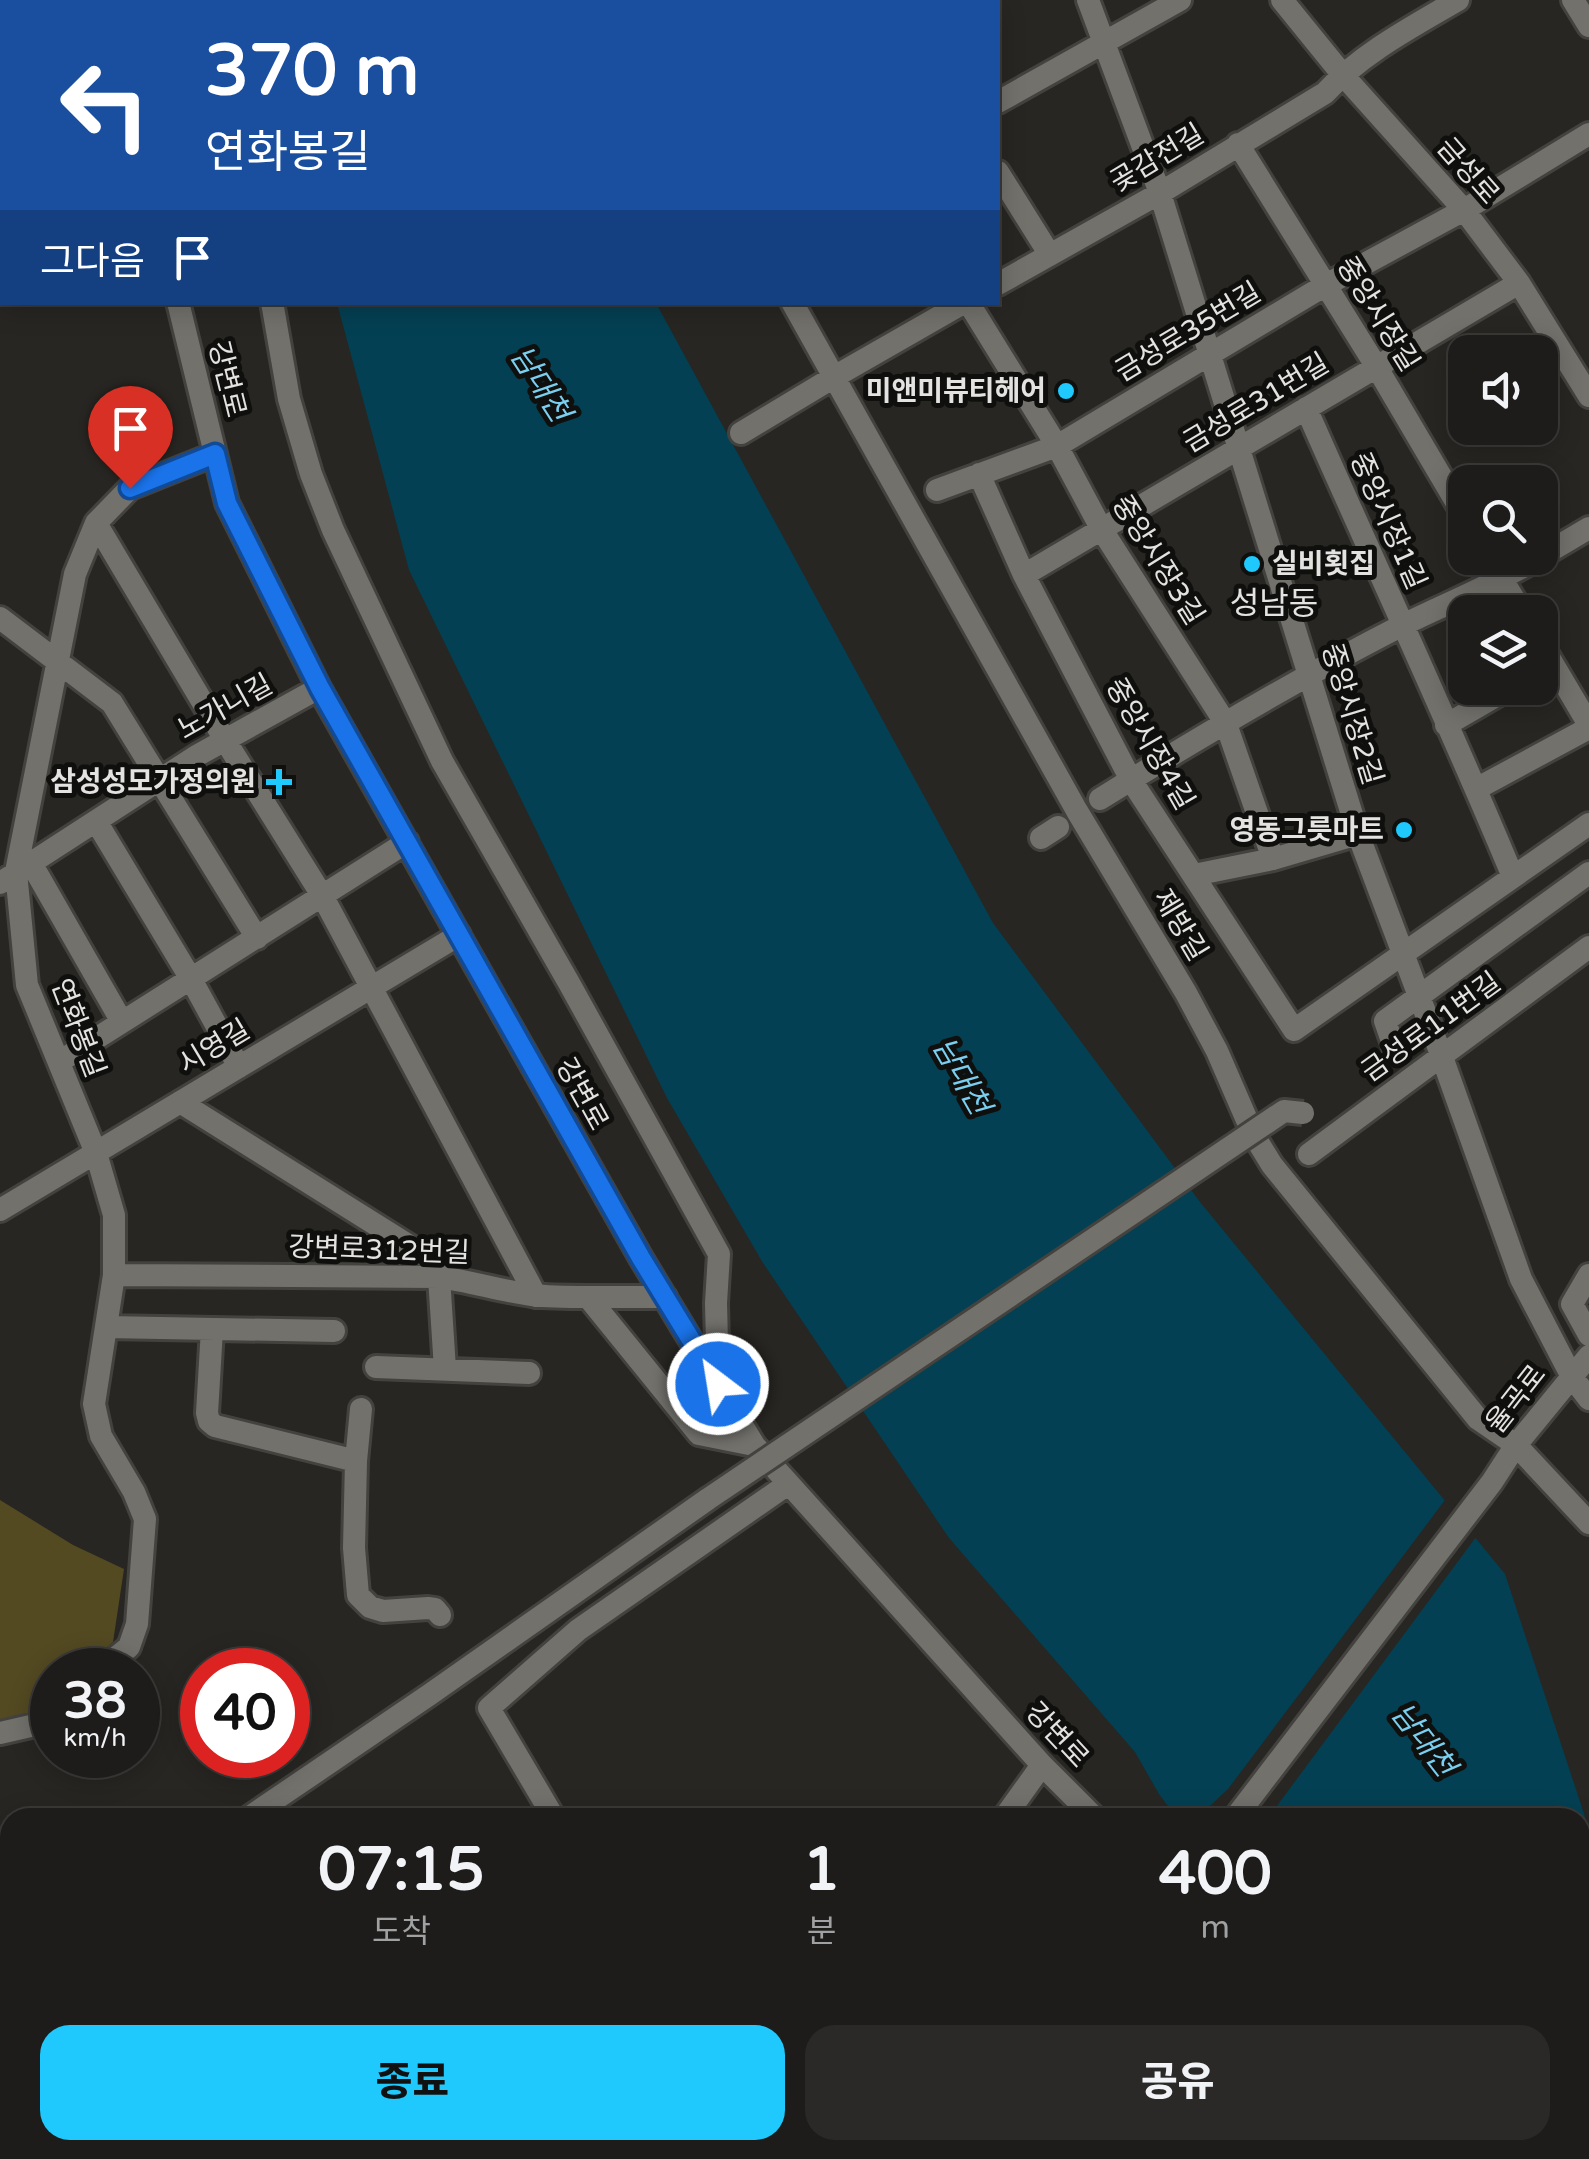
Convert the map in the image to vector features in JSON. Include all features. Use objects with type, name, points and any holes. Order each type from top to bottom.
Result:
[{"type":"street","name":"중앙시장2길","points":[[1088,0],[1160,194],[1358,834],[1520,1279],[1572,1377],[1589,1399]]},
{"type":"street","points":[[1000,101],[1180,0]]},
{"type":"street","name":"금성로","points":[[1282,0],[1342,74],[1464,210],[1518,284],[1589,396]]},
{"type":"street","name":"곶감전길","points":[[1000,283],[1160,194],[1325,92],[1342,74],[1392,39],[1458,0]]},
{"type":"street","points":[[1572,0],[1589,26]]},
{"type":"street","name":"금성로35번길","points":[[937,490],[1057,446],[1589,134]]},
{"type":"street","name":"중앙시장길","points":[[1238,144],[1448,488]]},
{"type":"street","points":[[1000,175],[1050,255]]},
{"type":"street","name":"금성로31번길","points":[[1024,575],[1518,284]]},
{"type":"street","name":"강변로","points":[[179,305],[227,503],[320,688],[665,1297],[754,1445],[1085,1808]]},
{"type":"street","points":[[273,305],[289,399],[311,474],[333,530],[442,761],[719,1254],[718,1384]]},
{"type":"street","name":"제방길","points":[[794,305],[1077,811],[1186,993],[1217,1051],[1253,1134],[1272,1165],[1478,1420],[1516,1444],[1589,1523]]},
{"type":"street","points":[[742,433],[962,305]]},
{"type":"street","name":"중앙시장3길","points":[[969,305],[1057,446],[1102,530],[1226,724],[1273,859]]},
{"type":"street","name":"중앙시장1길","points":[[1306,408],[1513,877]]},
{"type":"street","name":"연화봉길","points":[[129,1648],[137,1624],[146,1519],[101,1436],[94,1404],[114,1275],[114,1215],[96,1153],[28,986],[16,873],[74,574],[96,524],[130,488],[215,454]]},
{"type":"street","name":"중앙시장4길","points":[[979,474],[1024,575],[1132,780],[1294,1030],[1402,954]]},
{"type":"street","points":[[96,524],[322,897],[536,1296]]},
{"type":"street","points":[[1558,546],[1589,528]]},
{"type":"street","points":[[1499,575],[1511,595]]},
{"type":"street","points":[[1100,799],[1309,676],[1510,575]]},
{"type":"street","name":"노가니길","points":[[0,618],[112,703],[160,779]]},
{"type":"street","points":[[1476,788],[1589,727],[1558,684]]},
{"type":"street","name":"노가니길","points":[[16,873],[160,779],[320,688]]},
{"type":"street","points":[[1446,725],[1481,705]]},
{"type":"street","points":[[160,779],[257,938]]},
{"type":"street","points":[[96,821],[239,1066]]},
{"type":"street","points":[[1402,954],[1589,824]]},
{"type":"street","points":[[1194,876],[1273,859],[1358,834]]},
{"type":"street","points":[[58,1062],[407,842]]},
{"type":"street","points":[[16,873],[122,1022]]},
{"type":"street","points":[[1394,1047],[1385,1020],[1589,873]]},
{"type":"street","name":"시영길","points":[[0,1210],[459,935]]},
{"type":"street","name":"금성로11번길","points":[[1309,1154],[1589,947]]},
{"type":"street","points":[[180,1102],[434,1264],[439,1277],[445,1369]]},
{"type":"street","points":[[263,1808],[708,1499],[1284,1111],[1303,1112]]},
{"type":"street","name":"강변로312번길","points":[[114,1275],[439,1277],[536,1296],[665,1297]]},
{"type":"street","points":[[1589,1275],[1572,1304],[1589,1336]]},
{"type":"street","points":[[588,1297],[699,1434],[754,1445]]},
{"type":"street","points":[[106,1327],[334,1331]]},
{"type":"street","points":[[212,1329],[209,1422],[356,1461]]},
{"type":"street","name":"율곡로","points":[[1241,1808],[1492,1482],[1516,1444],[1589,1356]]},
{"type":"street","points":[[376,1367],[529,1373]]},
{"type":"street","points":[[361,1408],[354,1548],[358,1595],[370,1607],[428,1608],[440,1614]]},
{"type":"street","points":[[548,1808],[489,1708],[578,1630],[788,1484]]},
{"type":"street","points":[[0,1733],[30,1726]]},
{"type":"street","points":[[1011,1808],[1042,1765]]},
{"type":"shaded area","points":[[0,1500],[73,1545],[124,1569],[113,1642],[106,1648],[30,1648],[30,1713],[0,1720]]},
{"type":"water","name":"남대천","points":[[338,305],[657,305],[993,923],[1200,1202],[1505,1574],[1582,1808],[1169,1808],[1135,1752],[949,1538],[763,1263],[667,1098],[409,570]]},
{"type":"pier","points":[[1448,1496],[1479,1533],[1275,1808],[1206,1808],[1228,1789]]},
{"type":"place","name":"미앤미뷰티헤어","points":[[1066,391]]},
{"type":"place","name":"실비횟집","points":[[1252,564]]},
{"type":"place","name":"삼성성모가정의원","points":[[279,782]]},
{"type":"place","name":"영동그릇마트","points":[[1404,830]]},
{"type":"district","name":"성남동","points":[[1274,604]]},
{"type":"route","points":[[130,488],[215,454],[227,503],[320,688],[641,1258],[718,1384]]}]
